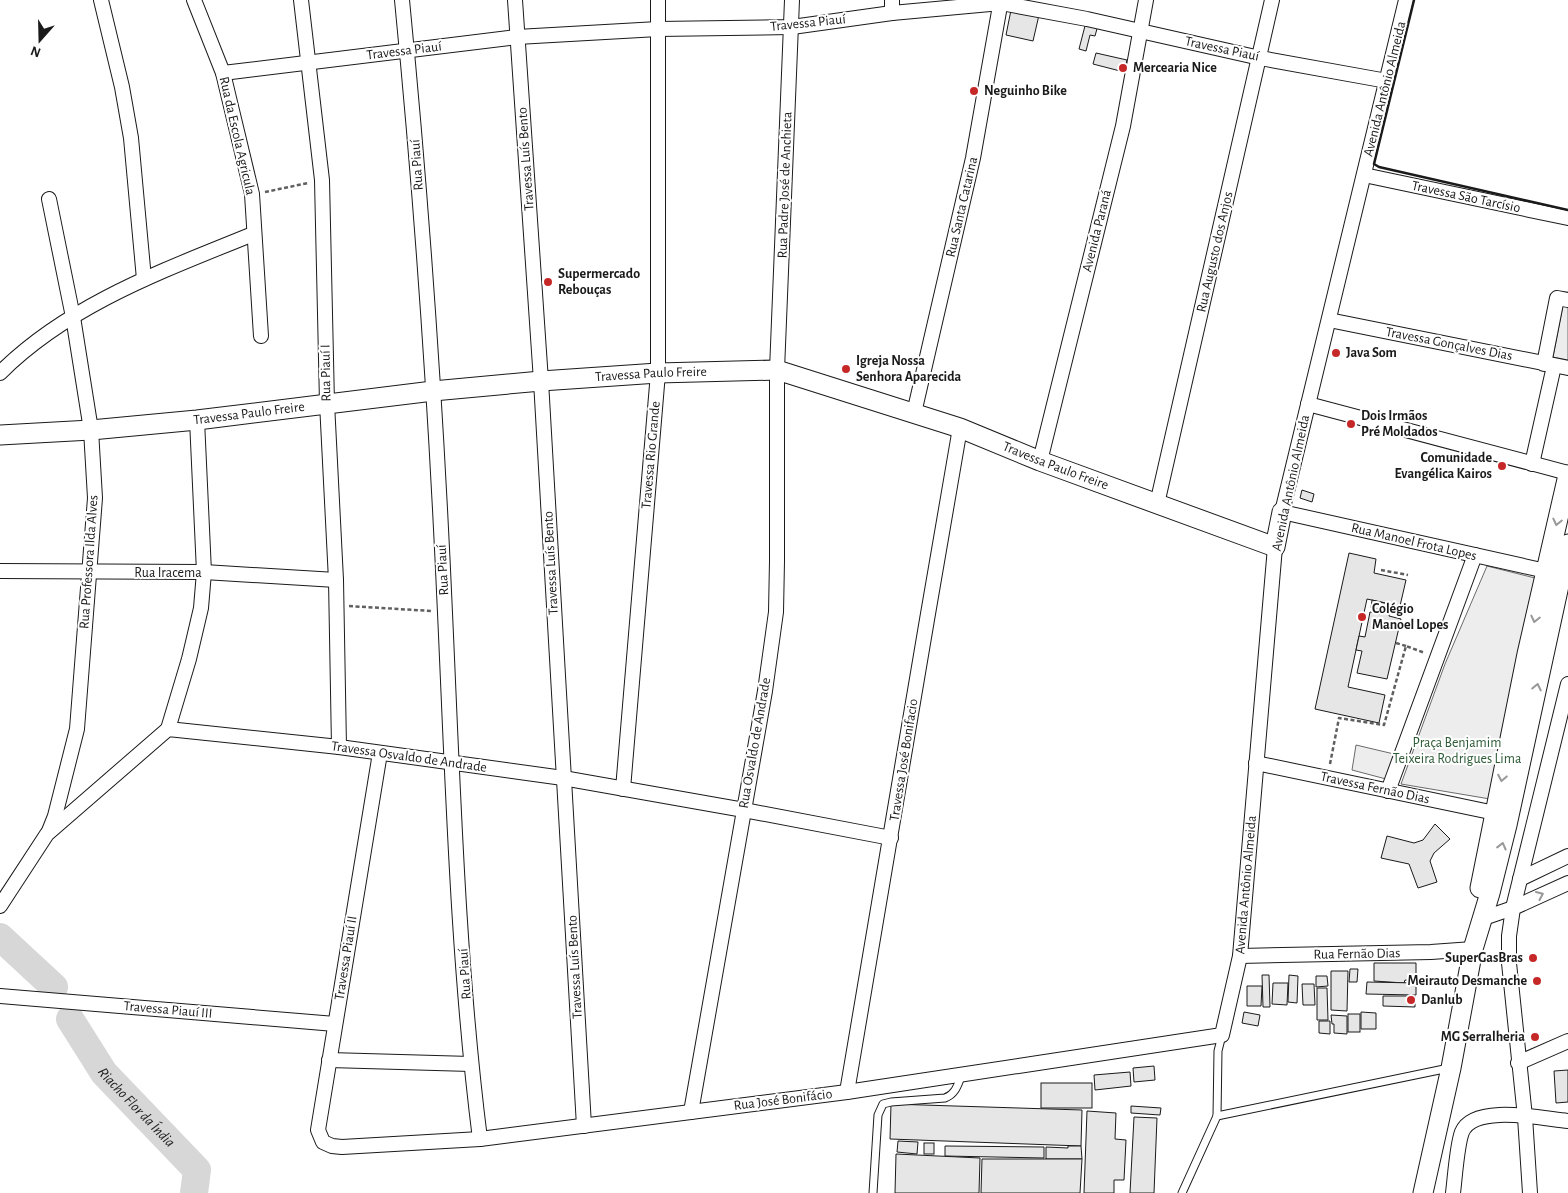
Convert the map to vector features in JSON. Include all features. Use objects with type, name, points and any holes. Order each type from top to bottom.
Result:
[{"type":"street","points":[[101,0],[122,87],[131,138],[144,279]]},
{"type":"street","name":"Rua da Escola Agricula","points":[[194,0],[223,73],[252,194],[261,336]]},
{"type":"street","name":"Rua Piauí I","points":[[301,0],[322,180],[326,403],[336,580],[339,747]]},
{"type":"street","name":"Rua Piauí","points":[[402,0],[434,391],[451,763],[471,1064],[480,1139]]},
{"type":"street","name":"Travessa Luís Bento","points":[[515,0],[541,381],[584,1126]]},
{"type":"street","name":"Travessa Rio Grande","points":[[623,789],[658,373],[658,0]]},
{"type":"street","name":"Rua Padre José de Anchieta","points":[[777,370],[792,0]]},
{"type":"street","name":"Avenida Paraná","points":[[1040,461],[1123,126],[1146,0]]},
{"type":"street","name":"Rua Augusto dos Anjos","points":[[1157,504],[1272,0]]},
{"type":"street","name":"Avenida Antônio Almeida","points":[[1222,1035],[1240,956],[1275,547],[1406,0]]},
{"type":"street","name":"Travessa Piauí","points":[[223,73],[517,37],[658,29],[792,27],[892,7],[1001,2],[1087,19],[1260,58],[1387,82]]},
{"type":"street","name":"Rua Santa Catarina","points":[[914,413],[973,158],[1001,2]]},
{"type":"street","name":"Travessa São Tarcísio","points":[[1364,176],[1568,218]]},
{"type":"street","name":"Rua Professora Ilda Alves","points":[[47,834],[55,816],[76,734],[95,498],[90,430],[73,317],[49,199]]},
{"type":"street","points":[[0,373],[50,332],[73,317],[144,279],[254,234]]},
{"type":"street","points":[[1532,464],[1556,366],[1557,298],[1568,300]]},
{"type":"street","name":"Travessa Gonçalves Dias","points":[[1329,320],[1556,366]]},
{"type":"street","name":"Travessa Paulo Freire","points":[[0,435],[90,430],[197,420],[326,403],[541,381],[658,373],[777,370],[960,428],[1040,461],[1275,547]]},
{"type":"street","name":"Rua Osvaldo de Andrade","points":[[691,1112],[765,691],[776,612],[777,370]]},
{"type":"street","points":[[1308,404],[1568,474],[1559,572],[1507,825],[1490,893],[1473,948],[1451,1068],[1423,1193]]},
{"type":"street","points":[[0,906],[47,834],[168,729],[189,659],[201,608],[204,572],[197,420]]},
{"type":"street","name":"Travessa José Bonifacio","points":[[847,1092],[892,838],[916,681],[960,428]]},
{"type":"street","name":"Rua Manoel Frota Lopes","points":[[1282,512],[1559,572]]},
{"type":"street","points":[[1481,920],[1480,889],[1527,654],[1568,544]]},
{"type":"street","points":[[1388,791],[1475,555]]},
{"type":"street","name":"Rua Iracema","points":[[0,571],[90,573],[204,572],[336,580]]},
{"type":"street","points":[[1530,1193],[1525,1116],[1518,1063],[1508,947],[1513,908],[1568,684]]},
{"type":"street","name":"Travessa Osvaldo de Andrade","points":[[168,729],[339,747],[563,778],[892,838]]},
{"type":"street","name":"Travessa Piauí II","points":[[342,1147],[332,1146],[324,1142],[318,1130],[380,753]]},
{"type":"street","name":"Travessa Fernão Dias","points":[[1256,762],[1495,813]]},
{"type":"street","points":[[1520,879],[1568,856]]},
{"type":"street","points":[[1481,920],[1513,908],[1568,882]]},
{"type":"street","name":"Rua Fernão Dias","points":[[1240,956],[1431,952],[1473,948]]},
{"type":"street","name":"Travessa Piauí III","points":[[0,996],[336,1024]]},
{"type":"street","name":"Rua José Bonifácio","points":[[342,1147],[480,1139],[584,1126],[847,1092],[1222,1035]]},
{"type":"street","points":[[1518,1063],[1568,1041]]},
{"type":"street","points":[[329,1060],[471,1064]]},
{"type":"street","points":[[1453,1193],[1462,1133],[1469,1122],[1489,1115],[1525,1116],[1568,1121]]},
{"type":"lane","points":[[1182,1193],[1217,1116],[1218,1051],[1222,1035]]},
{"type":"lane","points":[[1217,1116],[1451,1068]]},
{"type":"lane","points":[[873,1193],[878,1115],[883,1104],[951,1096],[962,1074]]},
{"type":"path","points":[[252,194],[301,185]]},
{"type":"path","points":[[1381,570],[1408,574]]},
{"type":"path","points":[[336,605],[445,612]]},
{"type":"path","points":[[1396,643],[1429,654]]},
{"type":"path","points":[[1330,765],[1339,718],[1384,725],[1406,646]]},
{"type":"shaded area","points":[[1563,305],[1568,306],[1568,360],[1553,357]]},
{"type":"shaded area","name":"Praça Benjamim Teixeira Rodrigues Lima","points":[[1487,566],[1535,578],[1490,799],[1401,784],[1445,664]]},
{"type":"shaded area","points":[[1356,745],[1394,754],[1386,779],[1352,770]]},
{"type":"building","points":[[1011,10],[1039,15],[1033,41],[1006,35]]},
{"type":"building","points":[[1086,22],[1098,25],[1095,36],[1090,35],[1086,51],[1079,49]]},
{"type":"building","points":[[1096,53],[1127,60],[1124,72],[1093,64]]},
{"type":"building","points":[[1302,490],[1314,494],[1312,502],[1300,498]]},
{"type":"building","points":[[1349,553],[1376,559],[1374,573],[1406,580],[1400,606],[1367,599],[1348,687],[1385,695],[1379,723],[1315,709]]},
{"type":"building","points":[[1372,600],[1392,605],[1389,616],[1401,619],[1387,679],[1357,673],[1362,651],[1356,650],[1359,636],[1365,637],[1370,612],[1380,614],[1381,610],[1371,608]]},
{"type":"building","points":[[1435,824],[1450,839],[1434,853],[1430,861],[1437,882],[1418,888],[1409,864],[1381,858],[1387,836],[1414,843],[1423,840]]},
{"type":"building","points":[[1374,963],[1416,963],[1416,981],[1405,980],[1404,983],[1374,981]]},
{"type":"building","points":[[1350,969],[1358,969],[1357,982],[1349,982]]},
{"type":"building","points":[[1331,971],[1348,971],[1347,1011],[1331,1010]]},
{"type":"building","points":[[1262,975],[1269,975],[1270,1007],[1263,1007]]},
{"type":"building","points":[[1289,975],[1298,976],[1297,1003],[1288,1002]]},
{"type":"building","points":[[1316,976],[1327,976],[1328,986],[1316,987]]},
{"type":"building","points":[[1367,982],[1416,983],[1416,995],[1366,994]]},
{"type":"building","points":[[1273,983],[1288,983],[1287,1005],[1272,1004]]},
{"type":"building","points":[[1302,984],[1314,984],[1315,1005],[1303,1005]]},
{"type":"building","points":[[1247,986],[1262,986],[1261,1006],[1247,1006]]},
{"type":"building","points":[[1317,988],[1327,988],[1328,1020],[1317,1020]]},
{"type":"building","points":[[1383,996],[1415,996],[1415,1007],[1383,1006]]},
{"type":"building","points":[[1244,1012],[1260,1015],[1258,1026],[1242,1023]]},
{"type":"building","points":[[1361,1012],[1376,1013],[1376,1029],[1361,1029]]},
{"type":"building","points":[[1348,1014],[1360,1014],[1360,1032],[1348,1032]]},
{"type":"building","points":[[1331,1015],[1347,1016],[1347,1034],[1334,1033]]},
{"type":"building","points":[[1319,1021],[1330,1021],[1330,1034],[1319,1033]]},
{"type":"building","points":[[1154,1066],[1155,1080],[1134,1082],[1133,1068]]},
{"type":"building","points":[[1568,1070],[1568,1102],[1556,1103],[1554,1071]]},
{"type":"building","points":[[1130,1072],[1131,1086],[1095,1090],[1094,1075]]},
{"type":"building","points":[[1041,1083],[1092,1083],[1092,1108],[1041,1108]]},
{"type":"building","points":[[891,1104],[1082,1110],[1081,1146],[890,1139]]},
{"type":"building","points":[[1131,1106],[1161,1108],[1160,1115],[1131,1113]]},
{"type":"building","points":[[1087,1111],[1116,1113],[1115,1139],[1126,1140],[1124,1180],[1114,1180],[1114,1193],[1084,1193]]},
{"type":"building","points":[[1134,1117],[1157,1118],[1154,1193],[1130,1193]]},
{"type":"building","points":[[898,1141],[918,1142],[917,1154],[897,1152]]},
{"type":"building","points":[[924,1143],[934,1143],[934,1154],[924,1154]]},
{"type":"building","points":[[945,1146],[1044,1147],[1044,1158],[945,1156]]},
{"type":"building","points":[[1068,1146],[1081,1146],[1082,1159],[1046,1159],[1046,1147],[1068,1148]]},
{"type":"building","points":[[896,1154],[980,1158],[979,1193],[895,1193]]},
{"type":"building","points":[[982,1159],[1082,1159],[1080,1193],[981,1193]]},
{"type":"waterway","name":"Riacho Flor da Índia","points":[[0,937],[54,987]]},
{"type":"waterway","name":"Riacho Flor da Índia","points":[[70,1019],[104,1073],[197,1170],[194,1193]]},
{"type":"wall","points":[[1414,0],[1374,164],[1379,167],[1568,210]]},
{"type":"place","name":"Mercearia Nice","points":[[1123,68]]},
{"type":"place","name":"Neguinho Bike","points":[[974,91]]},
{"type":"place","name":"Supermercado Rebouças","points":[[548,282]]},
{"type":"place","name":"Java Som","points":[[1336,353]]},
{"type":"place","name":"Igreja Nossa Senhora Aparecida","points":[[846,369]]},
{"type":"place","name":"Dois Irmãos Pré Moldados","points":[[1351,424]]},
{"type":"place","name":"Comunidade Evangélica Kairos","points":[[1502,466]]},
{"type":"place","name":"Colégio Manoel Lopes","points":[[1362,617]]},
{"type":"place","name":"SuperGasBras","points":[[1533,958]]},
{"type":"place","name":"Meirauto Desmanche","points":[[1537,981]]},
{"type":"place","name":"Danlub","points":[[1411,1000]]},
{"type":"place","name":"MG Serralheria","points":[[1535,1037]]}]
